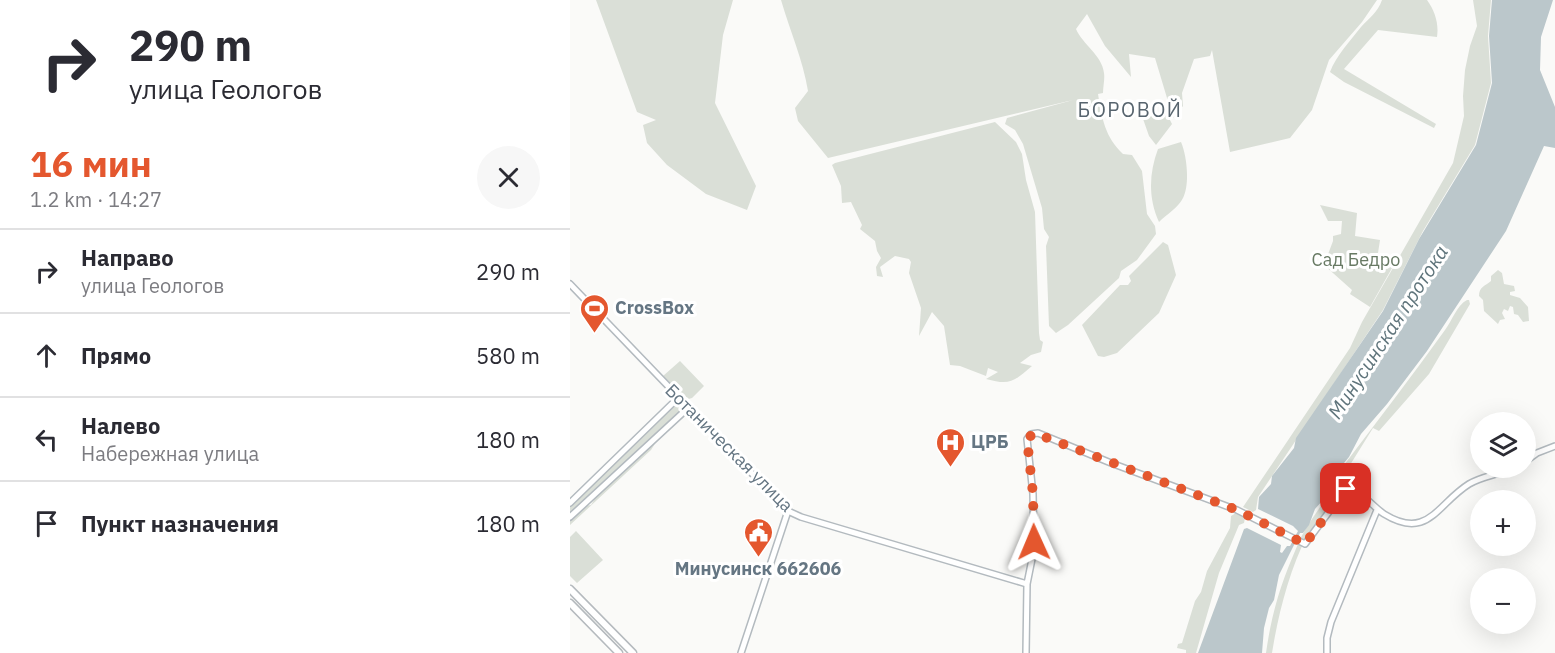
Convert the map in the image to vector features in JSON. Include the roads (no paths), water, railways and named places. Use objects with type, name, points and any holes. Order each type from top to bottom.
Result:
[{"type":"main road","points":[[570,589],[633,653]]},
{"type":"main road","points":[[570,603],[619,653]]},
{"type":"street","name":"Ботаническая улица","points":[[570,284],[788,511],[801,517],[1027,584]]},
{"type":"street","points":[[570,503],[678,398]]},
{"type":"street","points":[[570,518],[688,408]]},
{"type":"street","points":[[1026,653],[1027,584],[1034,549],[1033,494],[1027,439],[1031,434],[1038,433],[1242,513],[1303,543],[1346,489],[1353,490],[1377,510],[1395,520],[1407,524],[1419,524],[1428,520],[1469,484],[1485,478]]},
{"type":"street","points":[[1536,454],[1555,446]]},
{"type":"street","points":[[1327,653],[1331,622],[1377,510]]},
{"type":"street","points":[[741,653],[788,511]]},
{"type":"water","name":"Минусинская протока","points":[[1492,0],[1553,0],[1541,37],[1540,70],[1555,107],[1555,148],[1544,146],[1506,231],[1427,351],[1361,434],[1349,457],[1334,475],[1309,525],[1303,533],[1300,533],[1279,575],[1274,600],[1269,608],[1264,628],[1262,653],[1198,653],[1244,529],[1247,528],[1281,545],[1280,552],[1282,553],[1287,546],[1290,546],[1298,531],[1293,526],[1258,509],[1259,497],[1271,484],[1272,476],[1294,448],[1296,438],[1383,311],[1419,239],[1476,145],[1492,83],[1489,36]]},
{"type":"place","name":"CrossBox","points":[[594,334]]},
{"type":"place","name":"ЦРБ","points":[[950,468]]},
{"type":"place","name":"Минусинск 662606","points":[[758,558]]},
{"type":"district","name":"БОРОВОЙ","points":[[1130,110]]},
{"type":"park label","name":"Сад Бедро","points":[[1356,260]]}]
